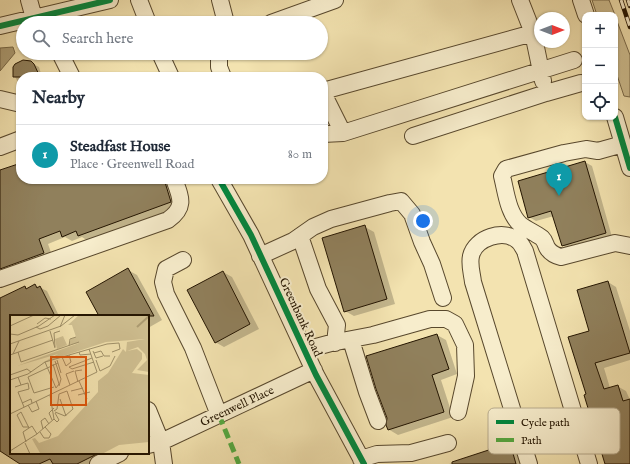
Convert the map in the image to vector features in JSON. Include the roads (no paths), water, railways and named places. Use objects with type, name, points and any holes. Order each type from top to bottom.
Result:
[{"type":"street","points":[[29,0],[39,16]]},
{"type":"street","points":[[52,16],[110,0]]},
{"type":"street","points":[[139,0],[145,16]]},
{"type":"street","points":[[220,0],[224,16]]},
{"type":"street","points":[[290,16],[335,0]]},
{"type":"street","points":[[520,0],[533,33],[546,93]]},
{"type":"street","points":[[582,0],[585,12]]},
{"type":"street","points":[[0,26],[16,23]]},
{"type":"street","points":[[328,91],[533,33]]},
{"type":"street","points":[[64,60],[70,72]]},
{"type":"street","points":[[163,60],[169,72]]},
{"type":"street","points":[[219,60],[221,72]]},
{"type":"street","points":[[328,134],[344,133],[574,60]]},
{"type":"street","points":[[413,136],[581,83]]},
{"type":"street","points":[[0,99],[16,103]]},
{"type":"street","points":[[328,102],[344,133]]},
{"type":"street","points":[[616,120],[630,168]]},
{"type":"street","points":[[0,146],[16,141]]},
{"type":"street","points":[[623,144],[598,151],[586,149],[564,153],[506,169],[502,176],[514,218],[534,232],[545,242],[548,249],[561,258],[615,243],[630,246]]},
{"type":"street","points":[[0,279],[168,220],[175,215],[180,207],[181,202],[176,184]]},
{"type":"street","name":"Greenbank Road","points":[[222,184],[251,236],[314,370],[363,461]]},
{"type":"street","points":[[260,256],[293,241],[313,227],[331,219],[401,201],[412,214],[432,264],[443,298]]},
{"type":"street","points":[[512,408],[470,268],[471,255],[476,247],[491,236],[500,235],[509,236],[518,241],[525,251],[571,408]]},
{"type":"street","points":[[300,236],[318,289],[337,325],[335,342]]},
{"type":"street","points":[[183,260],[166,269],[163,282],[166,294],[193,348],[219,415]]},
{"type":"street","points":[[305,350],[335,342],[351,340],[430,319],[446,319],[455,324],[465,345],[466,376],[458,412]]},
{"type":"street","points":[[351,340],[367,392],[378,421]]},
{"type":"street","name":"Greenwell Place","points":[[154,444],[314,370]]},
{"type":"street","points":[[149,416],[154,444],[164,464]]},
{"type":"street","points":[[363,461],[377,454],[411,453],[448,443]]},
{"type":"street","points":[[98,464],[118,454]]},
{"type":"street","points":[[526,454],[529,464]]},
{"type":"street","points":[[585,454],[588,464]]},
{"type":"railway","points":[[621,0],[630,27]]},
{"type":"railway","points":[[628,0],[630,6]]},
{"type":"place","name":"Steadfast House","points":[[559,196]]}]
